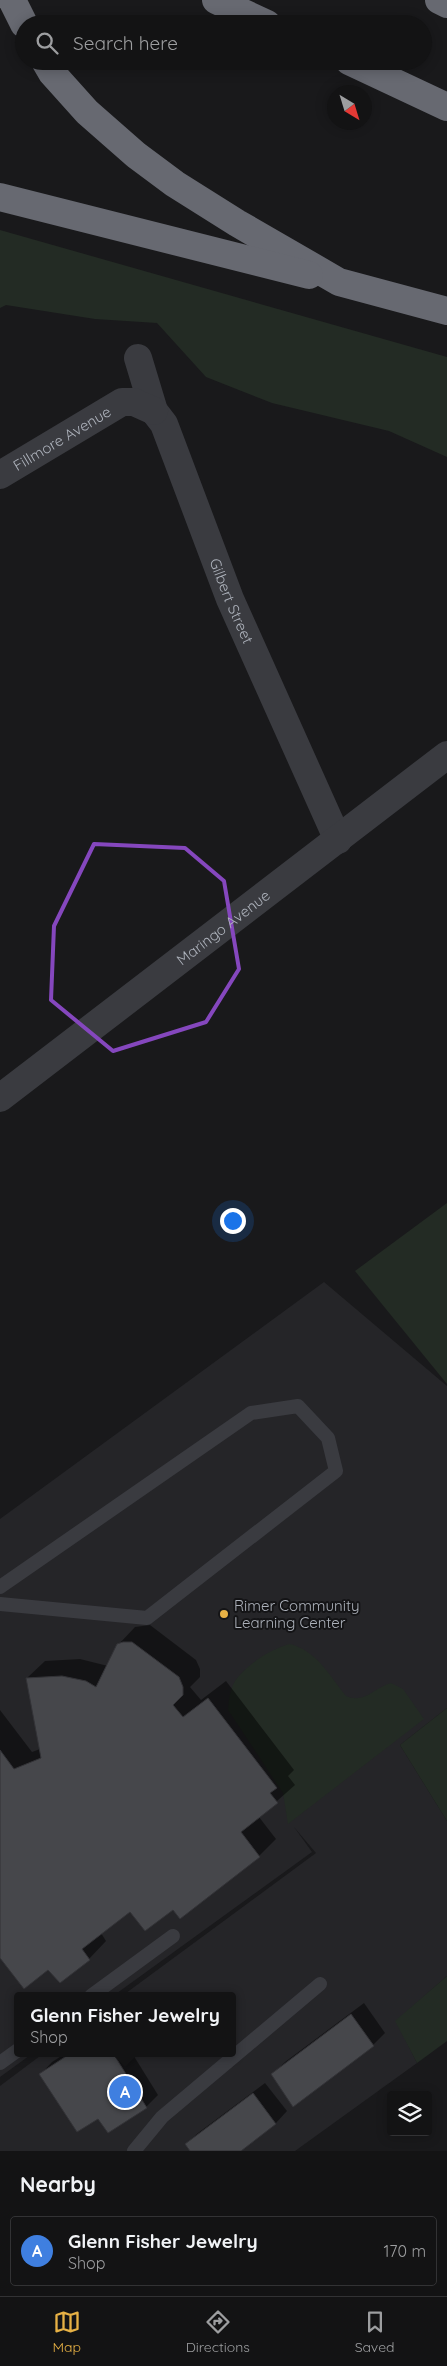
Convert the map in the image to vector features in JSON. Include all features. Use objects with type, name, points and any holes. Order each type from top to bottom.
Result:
[{"type":"highway","points":[[12,0],[20,15]]},
{"type":"highway","points":[[216,0],[248,15]]},
{"type":"highway","points":[[439,0],[447,4]]},
{"type":"highway","points":[[50,70],[86,112],[136,155],[198,198],[339,282]]},
{"type":"highway","points":[[368,70],[447,107]]},
{"type":"highway","points":[[0,197],[447,310]]},
{"type":"street","name":"Gilbert Street","points":[[138,358],[154,411],[164,424],[230,599],[338,840]]},
{"type":"street","name":"Fillmore Avenue","points":[[0,475],[122,402],[134,402],[154,411]]},
{"type":"street","name":"Maringo Avenue","points":[[0,1098],[447,756]]},
{"type":"lane","points":[[0,1586],[250,1413],[298,1406],[328,1438],[336,1472],[147,1618],[0,1604]]},
{"type":"lane","points":[[96,1992],[173,1936]]},
{"type":"lane","points":[[236,2055],[320,1984]]},
{"type":"lane","points":[[0,2062],[14,2053]]},
{"type":"lane","points":[[134,2151],[162,2117],[233,2057]]},
{"type":"highlighted area","points":[[94,844],[185,848],[224,881],[239,969],[206,1022],[113,1051],[51,1000],[54,926]]},
{"type":"shaded area","points":[[0,230],[447,357],[447,457],[389,431],[272,403],[206,377],[157,323],[95,319],[6,305],[0,308]]},
{"type":"shaded area","points":[[447,1203],[447,1384],[355,1271]]},
{"type":"shaded area","name":"Rimer Community Learning Center","points":[[324,1282],[447,1386],[447,1708],[400,1745],[447,1821],[447,1976],[396,2021],[417,2063],[295,2151],[0,2151],[0,2086],[39,2057],[236,2057],[236,1992],[127,1992],[316,1853],[294,1827],[312,1852],[119,1992],[14,1992],[14,2057],[28,2057],[0,2077],[0,1519]]},
{"type":"shaded area","points":[[290,1644],[308,1652],[315,1658],[346,1696],[352,1698],[364,1697],[391,1683],[403,1689],[424,1719],[288,1824],[283,1793],[228,1710],[229,1697],[238,1677],[262,1657]]},
{"type":"shaded area","points":[[447,1708],[447,1821],[400,1745]]},
{"type":"shaded area","points":[[447,1976],[447,2041],[417,2063],[395,2021]]},
{"type":"building","points":[[132,1642],[179,1677],[183,1687],[183,1695],[173,1705],[183,1717],[208,1698],[277,1788],[270,1793],[278,1803],[241,1832],[260,1857],[180,1919],[173,1910],[145,1931],[130,1912],[82,1949],[90,1960],[60,1983],[48,1970],[24,1989],[0,1958],[0,1750],[14,1769],[41,1758],[26,1678],[62,1676],[86,1681],[96,1687],[117,1644]]},
{"type":"building","points":[[351,2014],[374,2046],[293,2107],[271,2074]]},
{"type":"building","points":[[65,2057],[115,2057],[147,2108],[108,2133],[98,2119],[77,2132],[39,2074]]},
{"type":"building","points":[[253,2093],[276,2124],[241,2151],[190,2151],[185,2144]]},
{"type":"place","name":"Rimer Community Learning Center","points":[[224,1614]]},
{"type":"place","name":"Glenn Fisher Jewelry","points":[[125,2092]]}]
